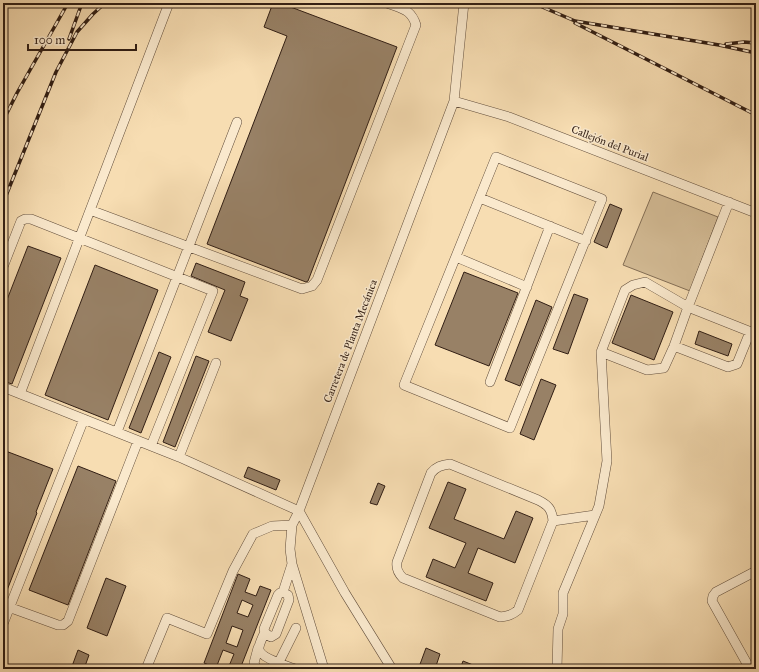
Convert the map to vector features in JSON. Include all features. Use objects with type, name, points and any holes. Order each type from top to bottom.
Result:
[{"type":"street","points":[[20,394],[169,3]]},
{"type":"street","points":[[90,210],[189,247],[246,264],[302,289],[312,286],[317,280],[416,26],[414,18],[409,11],[387,3]]},
{"type":"street","name":"Carretera de Planta Mecánica","points":[[292,524],[299,512],[454,101],[464,3]]},
{"type":"street","name":"Callejón del Purial","points":[[454,101],[509,117],[756,213]]},
{"type":"street","points":[[117,432],[237,122]]},
{"type":"street","points":[[496,157],[602,199],[510,428],[404,385],[480,198],[496,157]]},
{"type":"street","points":[[480,198],[586,241]]},
{"type":"street","points":[[601,352],[647,370],[664,368],[674,346],[729,202]]},
{"type":"street","points":[[3,267],[21,221],[25,218],[31,219],[213,291],[151,446]]},
{"type":"street","points":[[490,382],[550,226]]},
{"type":"street","points":[[456,257],[527,286]]},
{"type":"street","points":[[556,669],[558,629],[562,614],[563,593],[599,506],[607,461],[601,352],[625,290],[633,285],[645,282],[688,307],[753,333],[737,364],[731,367],[674,346]]},
{"type":"street","points":[[179,457],[216,363]]},
{"type":"street","points":[[3,387],[179,457],[299,512],[345,593],[392,669]]},
{"type":"street","points":[[3,624],[6,606],[84,419]]},
{"type":"street","points":[[6,606],[58,625],[63,625],[68,621],[138,441]]},
{"type":"street","points":[[450,464],[538,500],[550,508],[553,514],[553,521],[518,610],[507,616],[500,617],[403,578],[399,574],[396,567],[396,562],[430,473],[443,465],[450,464]]},
{"type":"street","points":[[553,521],[595,514]]},
{"type":"street","points":[[146,669],[167,618],[207,634],[233,570],[253,534],[272,526],[292,524],[290,549],[292,564],[324,669]]},
{"type":"street","points":[[259,669],[256,668],[254,663],[258,648],[278,595],[280,592],[283,592],[292,564]]},
{"type":"street","points":[[750,669],[712,601],[712,596],[716,592],[756,571]]},
{"type":"street","points":[[279,662],[296,628]]},
{"type":"street","points":[[258,648],[264,656],[295,669]]},
{"type":"shaded area","points":[[653,192],[718,217],[690,291],[623,265]]},
{"type":"building","points":[[273,3],[280,3],[397,47],[308,281],[306,282],[207,244],[287,36],[264,27]]},
{"type":"building","points":[[610,204],[622,209],[607,248],[594,242]]},
{"type":"building","points":[[28,246],[61,258],[12,384],[3,381],[3,310]]},
{"type":"building","points":[[196,263],[245,282],[240,296],[248,299],[231,341],[208,332],[225,290],[191,276]]},
{"type":"building","points":[[95,265],[158,290],[108,420],[45,395]]},
{"type":"building","points":[[464,272],[518,293],[489,366],[435,345]]},
{"type":"building","points":[[574,294],[588,299],[568,354],[553,349]]},
{"type":"building","points":[[631,295],[673,312],[654,360],[612,343]]},
{"type":"building","points":[[536,300],[552,307],[520,386],[505,380]]},
{"type":"building","points":[[699,331],[732,344],[728,356],[695,344]]},
{"type":"building","points":[[159,352],[171,357],[141,433],[129,428]]},
{"type":"building","points":[[196,356],[209,361],[175,447],[163,442]]},
{"type":"building","points":[[541,379],[556,385],[534,440],[520,434]]},
{"type":"building","points":[[3,450],[53,469],[4,598]]},
{"type":"building","points":[[78,466],[116,481],[68,605],[29,590]]},
{"type":"building","points":[[248,467],[280,480],[276,490],[244,477]]},
{"type":"building","points":[[448,482],[466,489],[454,519],[504,539],[516,511],[533,518],[515,563],[478,548],[468,573],[493,583],[486,601],[426,577],[433,559],[455,568],[466,543],[429,528]]},
{"type":"building","points":[[378,483],[385,486],[377,505],[370,503]]},
{"type":"building","points":[[238,574],[250,579],[245,592],[256,596],[260,586],[271,590],[240,669],[229,666],[234,654],[223,650],[216,668],[204,663]],"holes":[[[242,600],[253,605],[248,617],[237,613]],[[232,626],[243,630],[237,647],[226,643]]]},
{"type":"building","points":[[106,578],[126,586],[107,636],[87,628]]},
{"type":"building","points":[[426,648],[440,654],[435,669],[425,669],[419,667]]},
{"type":"building","points":[[78,650],[89,655],[84,669],[71,669]]},
{"type":"building","points":[[463,661],[483,669],[460,669]]},
{"type":"railway","points":[[3,121],[17,93],[68,3]]},
{"type":"railway","points":[[69,39],[82,3]]},
{"type":"railway","points":[[3,203],[56,72],[77,32],[105,3]]},
{"type":"railway","points":[[533,3],[575,21],[719,45],[756,53]]},
{"type":"railway","points":[[575,23],[756,115]]},
{"type":"railway","points":[[726,44],[744,42],[756,43]]}]
